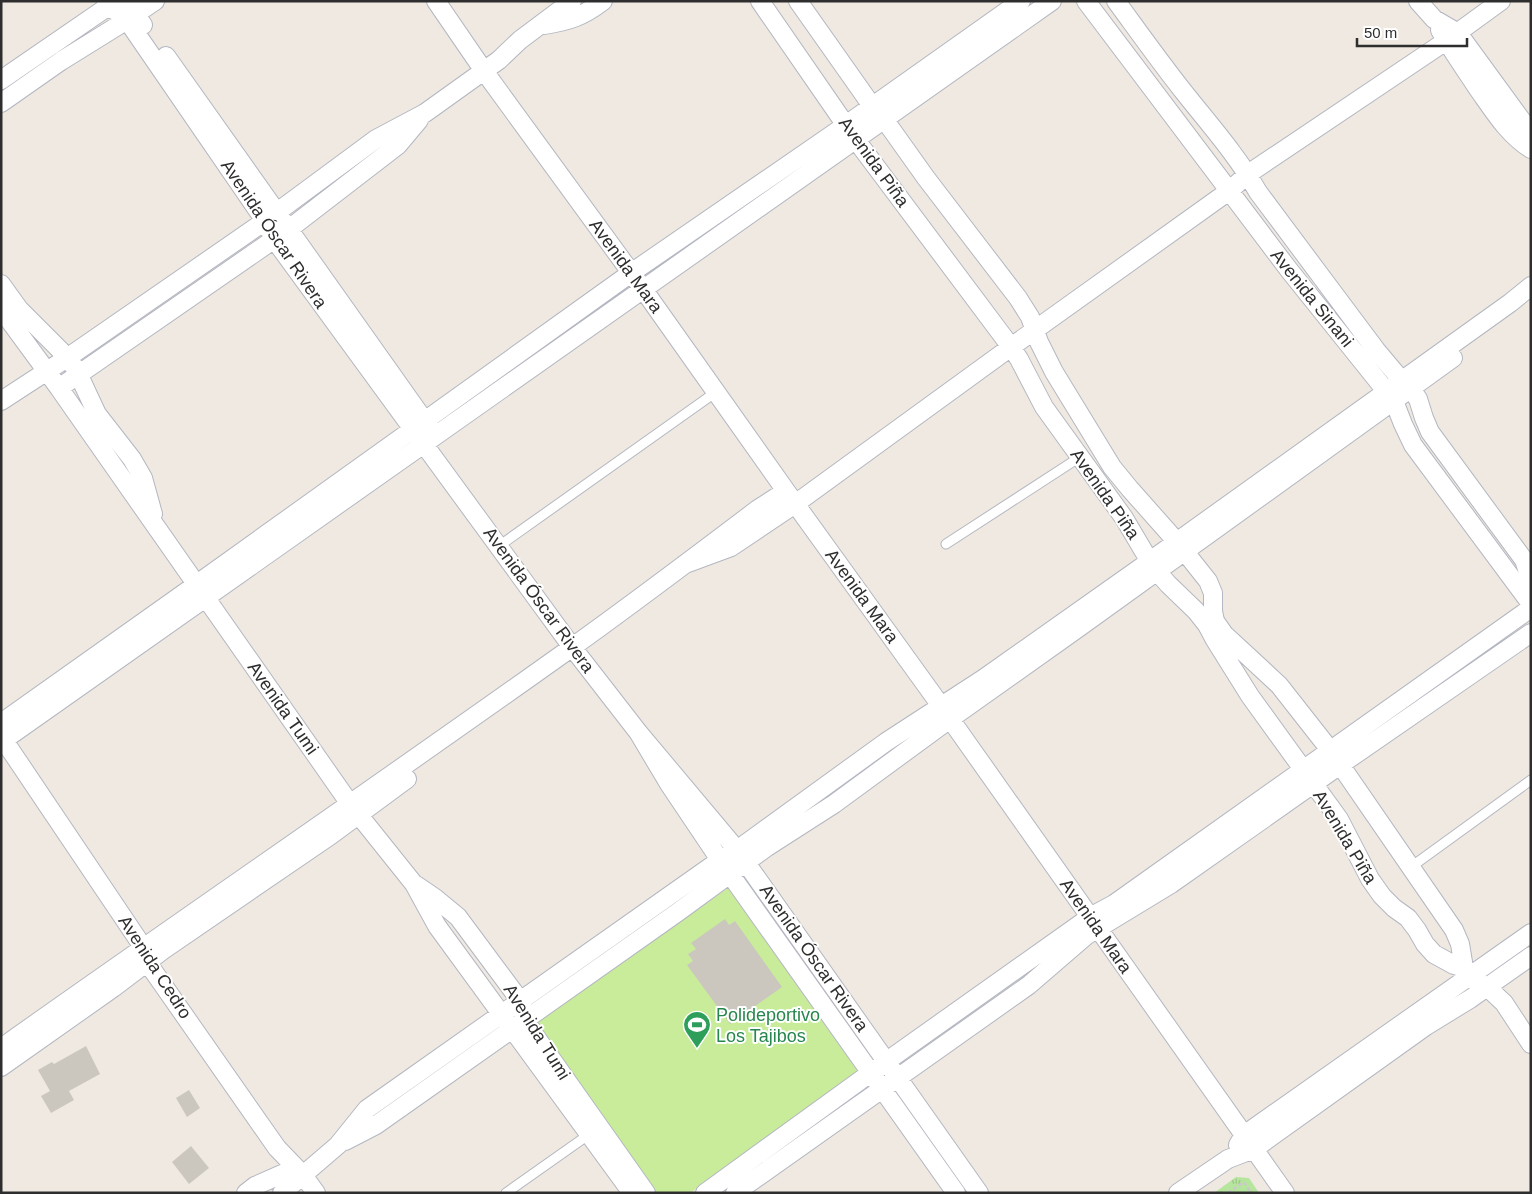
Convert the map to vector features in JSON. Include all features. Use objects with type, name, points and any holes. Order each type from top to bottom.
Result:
[{"type":"street","points":[[1,80],[120,7],[154,1]]},
{"type":"street","name":"Avenida Mara","points":[[436,1],[484,72],[643,289],[946,712],[1285,1193]]},
{"type":"street","points":[[1,402],[271,216],[376,139],[425,113],[484,72],[536,27],[572,1]]},
{"type":"street","points":[[536,27],[573,19],[588,12],[602,1]]},
{"type":"street","name":"Avenida Piña","points":[[760,1],[856,140],[1011,347],[1044,407],[1124,518],[1153,566],[1207,625],[1246,689],[1339,819],[1370,879],[1382,896],[1408,918],[1434,954],[1467,972],[1504,1003],[1531,1044]]},
{"type":"street","name":"Avenida Piña","points":[[798,1],[872,106],[884,119],[926,178],[1018,298],[1030,317],[1054,372],[1103,453],[1130,489],[1208,581],[1213,593],[1215,621],[1224,634],[1279,685],[1335,758],[1411,867],[1454,930],[1460,944],[1467,972]]},
{"type":"street","points":[[2,735],[201,591],[419,426],[631,273],[846,125],[1021,1]]},
{"type":"street","points":[[201,591],[430,439],[1052,1]]},
{"type":"street","name":"Avenida Sinani","points":[[1086,1],[1289,270],[1390,396],[1413,445],[1530,604]]},
{"type":"street","name":"Avenida Sinani","points":[[1116,1],[1181,88],[1228,145],[1258,192],[1376,350],[1418,400],[1430,432],[1524,560],[1530,578],[1530,604]]},
{"type":"street","points":[[1418,1],[1452,37],[1531,134]]},
{"type":"street","points":[[1,1048],[331,835],[354,809],[575,651],[685,564],[731,547],[791,497],[1011,347],[1229,191],[1248,174],[1452,37],[1497,3]]},
{"type":"street","points":[[1,103],[61,61],[120,7]]},
{"type":"street","name":"Avenida Óscar Rivera","points":[[120,7],[210,116],[271,216],[289,229],[419,426]]},
{"type":"street","points":[[1452,37],[1497,116],[1520,143],[1531,150]]},
{"type":"street","points":[[59,388],[289,229],[398,145],[425,113]]},
{"type":"street","name":"Avenida Óscar Rivera","points":[[271,216],[274,239],[430,439],[442,468],[575,651],[638,732],[742,856],[979,1193]]},
{"type":"street","name":"Avenida Tumi","points":[[1,284],[19,309],[67,358],[79,374],[97,414],[132,458],[143,478],[158,529]]},
{"type":"street","points":[[338,1145],[376,1125],[730,874],[742,856],[886,742],[946,712],[983,679],[1181,547],[1390,396],[1531,286]]},
{"type":"street","points":[[1406,384],[1531,302]]},
{"type":"street","name":"Avenida Tumi","points":[[1,309],[59,388],[354,809],[414,884],[437,926],[501,1015],[646,1193]]},
{"type":"street","points":[[1335,758],[1530,604]]},
{"type":"street","points":[[705,1193],[871,1072],[1094,923],[1114,904],[1335,758],[1531,633]]},
{"type":"street","name":"Avenida Óscar Rivera","points":[[638,732],[669,784],[720,860],[883,1089],[952,1191]]},
{"type":"street","name":"Avenida Cedro","points":[[2,735],[145,954],[277,1148],[303,1175],[316,1193]]},
{"type":"street","points":[[282,1193],[338,1145],[367,1109],[720,860],[742,856]]},
{"type":"street","name":"Avenida Tumi","points":[[414,884],[458,917],[513,991],[532,1030],[632,1193]]},
{"type":"street","points":[[735,1193],[1028,985],[1087,935],[1094,923]]},
{"type":"street","points":[[1178,1193],[1228,1159],[1467,972],[1531,933]]},
{"type":"street","points":[[1,1066],[145,954]]},
{"type":"street","points":[[1249,1142],[1487,987],[1531,956]]},
{"type":"street","points":[[246,1193],[255,1186],[289,1171],[303,1175]]},
{"type":"lane","points":[[499,546],[716,392]]},
{"type":"lane","points":[[946,544],[1080,456]]},
{"type":"lane","points":[[1411,867],[1531,780]]},
{"type":"lane","points":[[506,1193],[594,1131]]},
{"type":"lane","points":[[952,1191],[968,1177]]},
{"type":"path","points":[[1228,1193],[1244,1182],[1252,1193]]},
{"type":"green space","name":"Polideportivo Los Tajibos","points":[[728,888],[859,1073],[690,1193],[655,1193],[535,1024]]},
{"type":"green space","points":[[1236,1177],[1249,1178],[1259,1193],[1214,1193]]},
{"type":"building","points":[[725,919],[729,925],[735,921],[782,987],[730,1024],[687,965],[693,961],[688,954],[696,949],[691,943]]},
{"type":"building","points":[[86,1046],[100,1074],[69,1091],[74,1100],[51,1113],[41,1096],[50,1091],[38,1070],[52,1062],[54,1064]]},
{"type":"building","points":[[189,1090],[200,1108],[187,1117],[176,1098]]},
{"type":"building","points":[[191,1146],[209,1168],[189,1184],[172,1162]]},
{"type":"place","name":"Polideportivo Los Tajibos","points":[[697,1049]]}]
